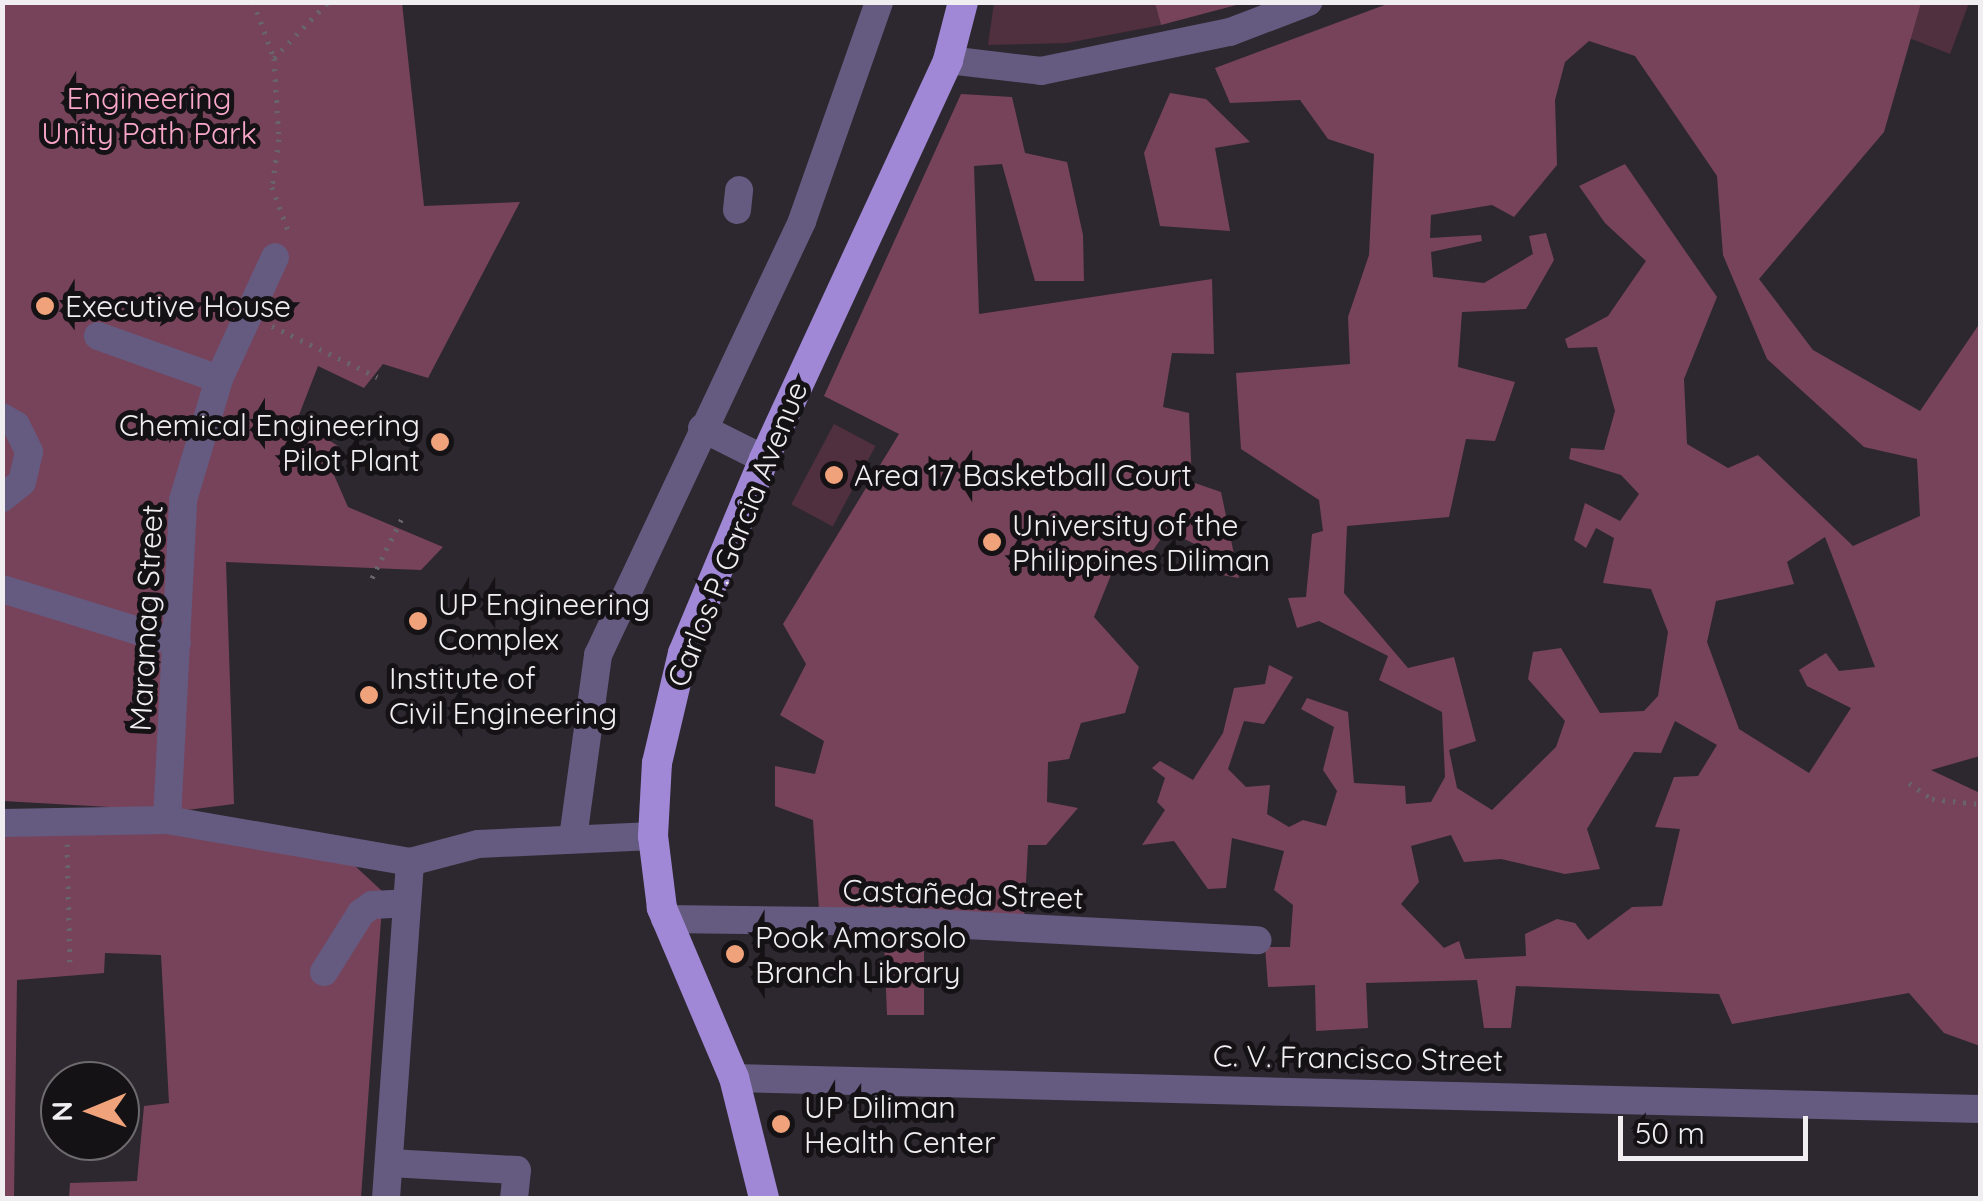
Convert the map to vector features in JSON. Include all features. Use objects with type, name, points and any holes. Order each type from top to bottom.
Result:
[{"type":"main road","name":"Carlos P. Garcia Avenue","points":[[764,1198],[734,1078],[665,918],[653,836],[666,710],[764,459],[948,60],[963,2]]},
{"type":"street","points":[[572,838],[598,655],[802,221],[879,2]]},
{"type":"street","points":[[948,60],[1040,71],[1230,32],[1308,2]]},
{"type":"street","name":"Maramag Street","points":[[168,820],[183,500],[219,379],[275,257]]},
{"type":"street","points":[[98,336],[219,379]]},
{"type":"street","points":[[2,417],[16,425],[29,452],[22,482],[2,498]]},
{"type":"street","points":[[702,428],[764,459]]},
{"type":"street","points":[[2,589],[176,642]]},
{"type":"street","points":[[2,823],[168,820],[410,862],[478,844],[653,836]]},
{"type":"street","points":[[386,1198],[410,862]]},
{"type":"street","points":[[324,972],[361,913],[407,903]]},
{"type":"street","name":"Castañeda Street","points":[[665,918],[909,922],[1258,940]]},
{"type":"street","name":"C. V. Francisco Street","points":[[734,1078],[1980,1109]]},
{"type":"street","points":[[390,1163],[516,1170],[514,1198]]},
{"type":"path","points":[[253,2],[274,58],[279,138],[272,188],[291,234],[275,257]]},
{"type":"path","points":[[274,58],[328,2]]},
{"type":"path","points":[[248,315],[377,377]]},
{"type":"path","points":[[372,578],[404,514]]},
{"type":"path","points":[[1909,782],[1932,798],[1980,804]]},
{"type":"path","points":[[66,822],[70,966]]},
{"type":"shaded area","points":[[994,3],[1155,3],[1161,25],[1067,43],[988,45]]},
{"type":"shaded area","points":[[1921,3],[1969,3],[1950,54],[1909,38]]},
{"type":"shaded area","name":"Area 17 Basketball Court","points":[[834,424],[875,446],[833,526],[791,504]]},
{"type":"green space","points":[[1155,2],[1244,3],[1161,25]]},
{"type":"green space","name":"Engineering Unity Path Park","points":[[3,3],[402,3],[424,206],[520,202],[428,378],[383,364],[364,388],[318,366],[297,420],[338,446],[327,459],[348,507],[443,547],[421,570],[226,562],[234,804],[179,811],[3,801]]},
{"type":"green space","points":[[1390,3],[1921,3],[1884,132],[1759,279],[1813,350],[1920,411],[1980,323],[1980,756],[1931,770],[1980,793],[1980,1046],[1944,1033],[1909,993],[1732,1024],[1719,994],[1516,986],[1511,1028],[1484,1028],[1477,980],[1366,983],[1368,1028],[1316,1031],[1315,985],[1268,987],[1265,947],[1290,947],[1293,905],[1274,890],[1284,851],[1232,838],[1226,888],[1208,889],[1174,841],[1142,845],[1165,810],[1157,802],[1165,778],[1152,768],[1160,761],[1193,780],[1223,733],[1234,688],[1265,684],[1269,665],[1293,677],[1264,724],[1244,721],[1228,769],[1246,787],[1270,785],[1267,814],[1289,827],[1303,820],[1326,826],[1337,791],[1323,770],[1334,727],[1301,709],[1307,698],[1348,712],[1354,783],[1405,786],[1406,804],[1431,802],[1445,777],[1442,712],[1379,680],[1388,656],[1319,621],[1297,628],[1288,598],[1306,597],[1312,534],[1323,531],[1319,500],[1241,449],[1236,373],[1350,364],[1348,317],[1369,255],[1374,154],[1328,139],[1300,100],[1230,103],[1215,68]],"holes":[[[1589,41],[1635,56],[1717,176],[1723,255],[1767,359],[1864,447],[1917,459],[1920,516],[1853,546],[1758,455],[1728,468],[1687,444],[1684,379],[1717,297],[1625,164],[1579,186],[1605,223],[1646,261],[1608,316],[1565,339],[1568,348],[1597,347],[1615,411],[1604,450],[1571,448],[1569,459],[1621,475],[1639,494],[1620,521],[1585,503],[1574,540],[1586,548],[1596,528],[1614,538],[1603,583],[1651,589],[1668,632],[1658,696],[1644,711],[1600,713],[1561,648],[1533,652],[1528,679],[1565,721],[1556,747],[1492,810],[1457,788],[1449,750],[1476,741],[1454,657],[1408,668],[1344,593],[1347,526],[1449,517],[1466,439],[1495,441],[1515,382],[1458,367],[1462,312],[1526,309],[1554,260],[1546,233],[1529,236],[1533,254],[1484,283],[1433,277],[1431,252],[1482,241],[1481,235],[1430,238],[1431,215],[1492,205],[1514,217],[1557,165],[1555,100],[1565,62]],[[1825,537],[1875,667],[1839,671],[1826,653],[1799,670],[1807,686],[1851,708],[1809,773],[1739,729],[1707,642],[1716,601],[1794,584],[1787,562]],[[1675,721],[1717,745],[1698,776],[1674,777],[1655,827],[1680,829],[1662,906],[1632,907],[1588,940],[1575,923],[1557,919],[1525,934],[1526,956],[1465,959],[1459,941],[1444,948],[1401,904],[1419,882],[1411,846],[1451,835],[1464,862],[1501,859],[1565,874],[1600,869],[1587,829],[1634,752],[1661,753]]]},
{"type":"green space","points":[[1170,93],[1206,99],[1250,142],[1215,148],[1230,231],[1160,226],[1144,153]]},
{"type":"green space","points":[[961,94],[1012,97],[1025,153],[1067,162],[1083,235],[1084,281],[1035,281],[1002,164],[974,166],[979,314],[1212,279],[1214,354],[1172,353],[1163,407],[1189,413],[1192,482],[1221,492],[1239,578],[1216,574],[1212,553],[1167,530],[1138,572],[1113,570],[1094,617],[1139,667],[1125,713],[1081,723],[1069,759],[1048,762],[1047,802],[1078,808],[1046,845],[1028,845],[1023,939],[924,937],[924,1015],[887,1015],[883,913],[819,910],[813,820],[775,806],[775,766],[815,774],[824,741],[780,715],[806,664],[783,624],[899,434],[824,396]]},
{"type":"green space","points":[[163,827],[354,865],[383,892],[361,1198],[69,1198],[70,1183],[137,1181],[144,1106],[169,1103],[161,955],[105,953],[104,973],[17,980],[14,1198],[3,1198],[3,832]]},
{"type":"place","name":"Executive House","points":[[45,306]]},
{"type":"place","name":"Chemical Engineering Pilot Plant","points":[[440,442]]},
{"type":"place","name":"Area 17 Basketball Court","points":[[834,475]]},
{"type":"place","name":"University of the Philippines Diliman","points":[[992,542]]},
{"type":"place","name":"UP Engineering Complex","points":[[418,621]]},
{"type":"place","name":"Institute of Civil Engineering","points":[[369,695]]},
{"type":"place","name":"Pook Amorsolo Branch Library","points":[[735,954]]},
{"type":"place","name":"UP Diliman Health Center","points":[[781,1124]]}]
